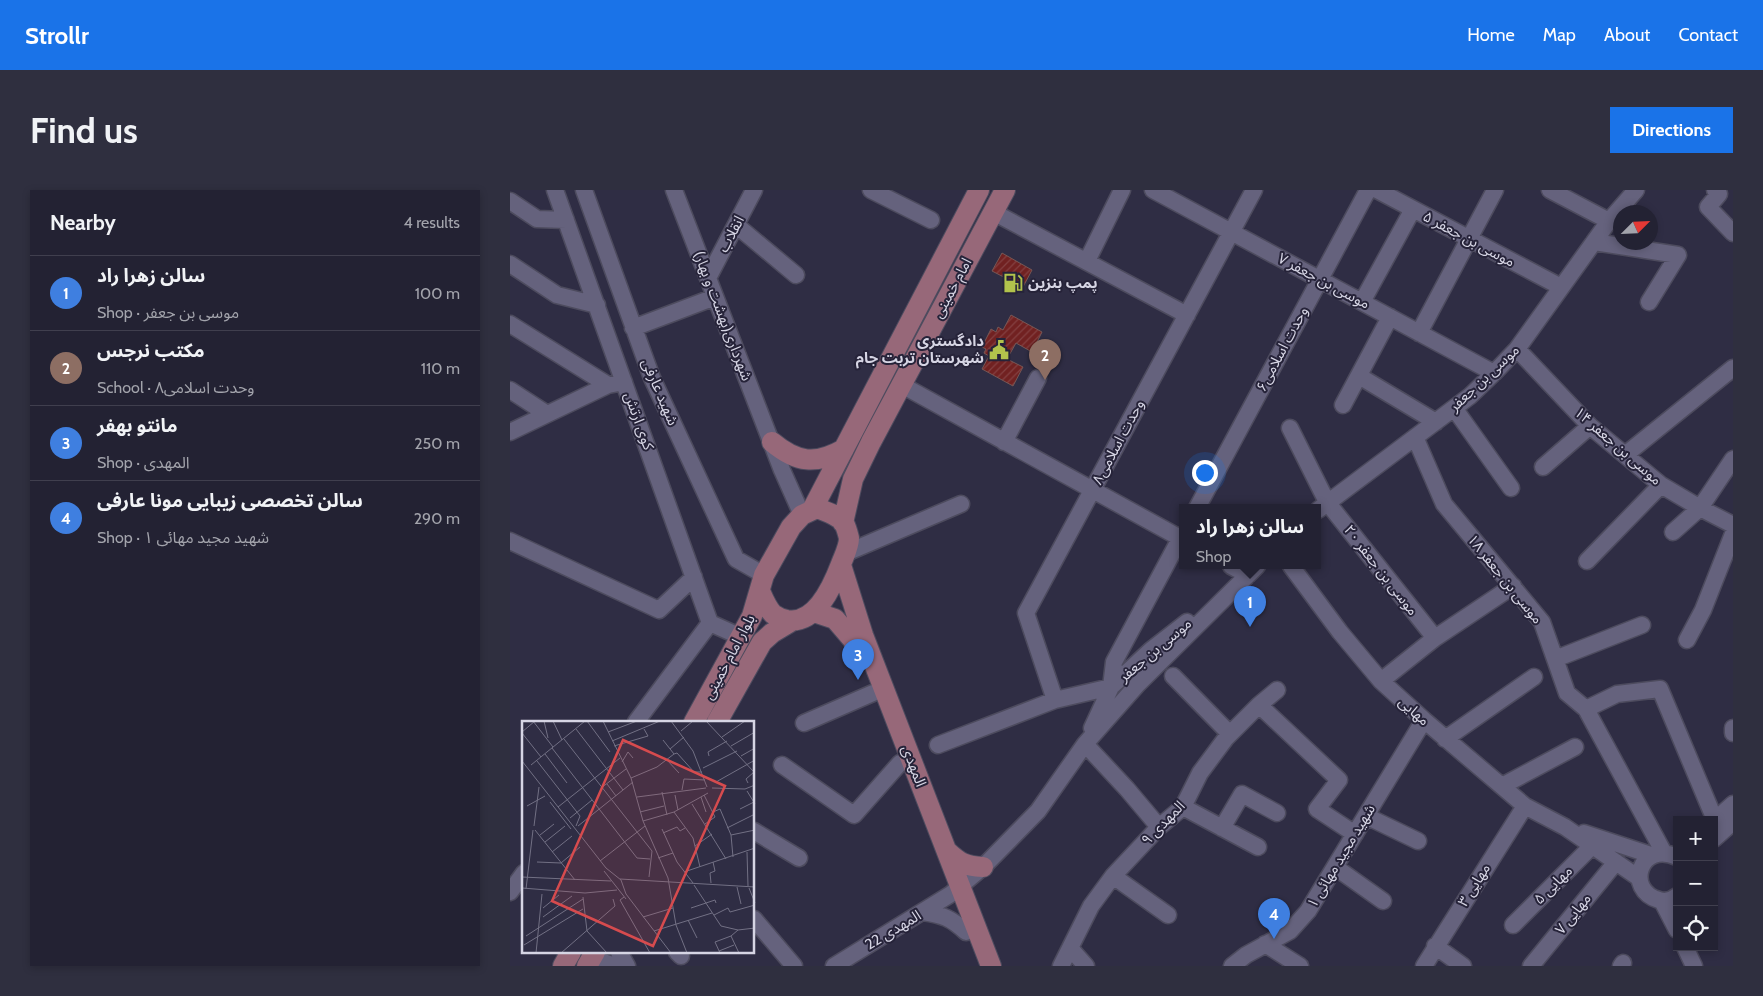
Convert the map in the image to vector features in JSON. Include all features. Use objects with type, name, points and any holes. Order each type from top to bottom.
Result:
[{"type":"main road","name":"امام خمینی","points":[[807,512],[848,441],[979,190]]},
{"type":"main road","name":"امام خمینی","points":[[843,523],[853,479],[871,442],[900,384],[1005,190]]},
{"type":"main road","points":[[772,442],[784,452],[799,459],[814,460],[830,457],[848,441],[852,441],[861,448],[871,442]]},
{"type":"main road","points":[[807,512],[818,508],[834,515],[843,523],[849,537],[843,559],[826,595],[814,612]]},
{"type":"main road","name":"بلوار امام خمینی","points":[[695,721],[752,616],[762,583],[791,528],[807,512]]},
{"type":"main road","name":"المهدی","points":[[843,559],[863,635],[946,851],[966,932],[979,966]]},
{"type":"main road","points":[[762,583],[767,606],[773,614],[782,619],[792,621]]},
{"type":"main road","name":"بلوار امام خمینی","points":[[718,721],[762,642],[772,633],[792,621],[803,619],[814,612]]},
{"type":"main road","name":"المهدی","points":[[814,612],[835,619],[852,640],[900,763],[991,966]]},
{"type":"main road","points":[[721,672],[733,668],[739,676],[739,684]]},
{"type":"main road","points":[[946,851],[958,861],[968,866],[983,867]]},
{"type":"main road","points":[[563,966],[570,954]]},
{"type":"street","name":"کوی ارتش","points":[[555,190],[710,623]]},
{"type":"street","name":"شهید عارفی","points":[[584,190],[652,378],[736,559],[762,583]]},
{"type":"street","name":"شهرداری(بهشت و بهار)","points":[[674,190],[772,442],[807,512]]},
{"type":"street","name":"انقلاب","points":[[708,278],[754,190]]},
{"type":"street","points":[[871,190],[931,220]]},
{"type":"street","points":[[1087,262],[1122,190]]},
{"type":"street","name":"موسی بن جعفر ۷","points":[[1153,190],[1494,373]]},
{"type":"street","name":"وحدت اسلامی۸","points":[[1055,700],[1026,613],[1254,190]]},
{"type":"street","name":"وحدت اسلامی۶","points":[[1199,504],[1368,190]]},
{"type":"street","name":"موسی بن جعفر ۵","points":[[1377,190],[1561,287]]},
{"type":"street","points":[[1419,333],[1495,190]]},
{"type":"street","points":[[1550,190],[1609,221]]},
{"type":"street","name":"موسی بن جعفر","points":[[1322,506],[1470,396],[1494,373],[1517,349],[1609,221],[1636,190]]},
{"type":"street","points":[[1715,190],[1719,194],[1708,207],[1733,233]]},
{"type":"street","points":[[510,201],[537,219],[566,220]]},
{"type":"street","points":[[1362,302],[1413,209]]},
{"type":"street","points":[[993,212],[1187,315]]},
{"type":"street","points":[[736,225],[796,275]]},
{"type":"street","points":[[1594,242],[1678,255],[1649,302]]},
{"type":"street","points":[[510,264],[557,295],[597,305]]},
{"type":"street","points":[[633,328],[715,297]]},
{"type":"street","points":[[1343,405],[1390,317]]},
{"type":"street","points":[[510,324],[608,386]]},
{"type":"street","name":"موسی بن جعفر ۱۴","points":[[1517,349],[1590,426],[1661,485],[1700,508],[1733,524]]},
{"type":"street","points":[[1625,455],[1733,368]]},
{"type":"street","points":[[1359,376],[1436,422]]},
{"type":"street","points":[[1004,442],[1038,378]]},
{"type":"street","points":[[510,432],[608,386],[624,382]]},
{"type":"street","points":[[900,384],[1092,490],[1179,535]]},
{"type":"street","points":[[510,390],[547,414]]},
{"type":"street","points":[[1454,408],[1512,488]]},
{"type":"street","points":[[1544,468],[1590,426]]},
{"type":"street","name":"موسی بن جعفر ۲۰","points":[[1290,428],[1322,506],[1435,638]]},
{"type":"street","name":"موسی بن جعفر ۱۸","points":[[1415,437],[1444,504],[1542,622],[1567,693],[1586,709],[1669,856]]},
{"type":"street","points":[[1673,532],[1700,508],[1733,460]]},
{"type":"street","points":[[1587,561],[1661,485]]},
{"type":"street","points":[[843,559],[961,504]]},
{"type":"street","points":[[1687,640],[1703,610],[1733,534]]},
{"type":"street","points":[[510,541],[659,610],[694,577]]},
{"type":"street","points":[[938,745],[1055,700],[1111,687],[1114,662],[1179,543]]},
{"type":"street","name":"مهایی","points":[[1293,569],[1340,632],[1381,680],[1445,739],[1525,806],[1565,827]]},
{"type":"street","name":"موسی بن جعفر","points":[[1085,744],[1111,687],[1151,650],[1252,570]]},
{"type":"street","name":"موسی بن جعفر","points":[[956,890],[983,867],[1038,811],[1085,744],[1154,667],[1252,570]]},
{"type":"street","points":[[1381,680],[1435,638],[1513,586]]},
{"type":"street","points":[[637,721],[710,623],[740,636]]},
{"type":"street","points":[[1556,659],[1642,625]]},
{"type":"street","points":[[1173,676],[1230,734]]},
{"type":"street","points":[[1445,739],[1534,677]]},
{"type":"street","points":[[1586,709],[1617,694],[1660,688],[1713,816]]},
{"type":"street","name":"المهدی ۹","points":[[1061,966],[1091,906],[1113,876],[1159,826],[1183,807],[1200,773],[1230,734],[1277,690]]},
{"type":"street","points":[[804,723],[873,693]]},
{"type":"street","points":[[1259,705],[1339,780],[1317,810],[1355,834]]},
{"type":"street","name":"شهید مجید مهائی ۱","points":[[1232,966],[1246,955],[1290,931],[1308,911],[1424,720]]},
{"type":"street","points":[[1733,728],[1733,733]]},
{"type":"street","points":[[1085,744],[1159,826]]},
{"type":"street","points":[[1502,786],[1575,747]]},
{"type":"street","points":[[782,765],[854,816],[900,763]]},
{"type":"street","points":[[1222,828],[1242,794],[1277,813]]},
{"type":"street","points":[[1718,818],[1733,804]]},
{"type":"street","name":"مهایی ۳","points":[[1424,966],[1525,806]]},
{"type":"street","points":[[1183,807],[1258,847]]},
{"type":"street","points":[[1366,816],[1418,841]]},
{"type":"street","points":[[1718,835],[1733,822]]},
{"type":"street","points":[[1565,827],[1669,856]]},
{"type":"street","points":[[1565,827],[1639,878]]},
{"type":"street","points":[[755,832],[799,858]]},
{"type":"street","name":"مهایی ۵","points":[[1513,925],[1592,846]]},
{"type":"street","points":[[1669,856],[1644,861],[1640,869],[1639,878],[1642,889],[1651,898],[1670,898],[1673,912]]},
{"type":"street","name":"مهایی ۷","points":[[1532,965],[1616,862]]},
{"type":"street","points":[[1335,867],[1383,901]]},
{"type":"street","points":[[510,892],[522,876]]},
{"type":"street","points":[[1113,876],[1168,915]]},
{"type":"street","name":"المهدی 22","points":[[834,966],[956,890]]},
{"type":"street","points":[[923,912],[939,914],[952,920],[966,932]]},
{"type":"street","points":[[755,920],[794,966]]},
{"type":"street","points":[[1265,944],[1300,966]]},
{"type":"street","points":[[1435,946],[1463,966]]},
{"type":"street","points":[[1070,948],[1086,966]]},
{"type":"street","points":[[1687,951],[1694,966]]},
{"type":"street","points":[[1700,951],[1706,966]]},
{"type":"street","points":[[620,954],[627,966]]},
{"type":"street","points":[[591,959],[615,966]]},
{"type":"building","points":[[1002,253],[1032,270],[1023,287],[992,271]]},
{"type":"building","name":"دادگستری شهرستان تربت جام","points":[[1011,315],[1042,332],[1032,352],[1016,343],[1007,359],[1023,367],[1013,386],[982,369],[989,356],[984,353],[986,349],[982,347],[991,329],[996,332],[998,327],[1003,330]]},
{"type":"place","name":"پمپ بنزین","points":[[1013,283]]},
{"type":"place","name":"دادگستری شهرستان تربت جام","points":[[999,350]]},
{"type":"place","name":"مكتب نرجس","points":[[1045,380]]},
{"type":"place","name":"سالن زهرا راد","points":[[1250,627]]},
{"type":"place","name":"مانتو بهفر","points":[[858,680]]},
{"type":"place","name":"سالن تخصصی زیبایی مونا عارفی","points":[[1274,939]]}]
